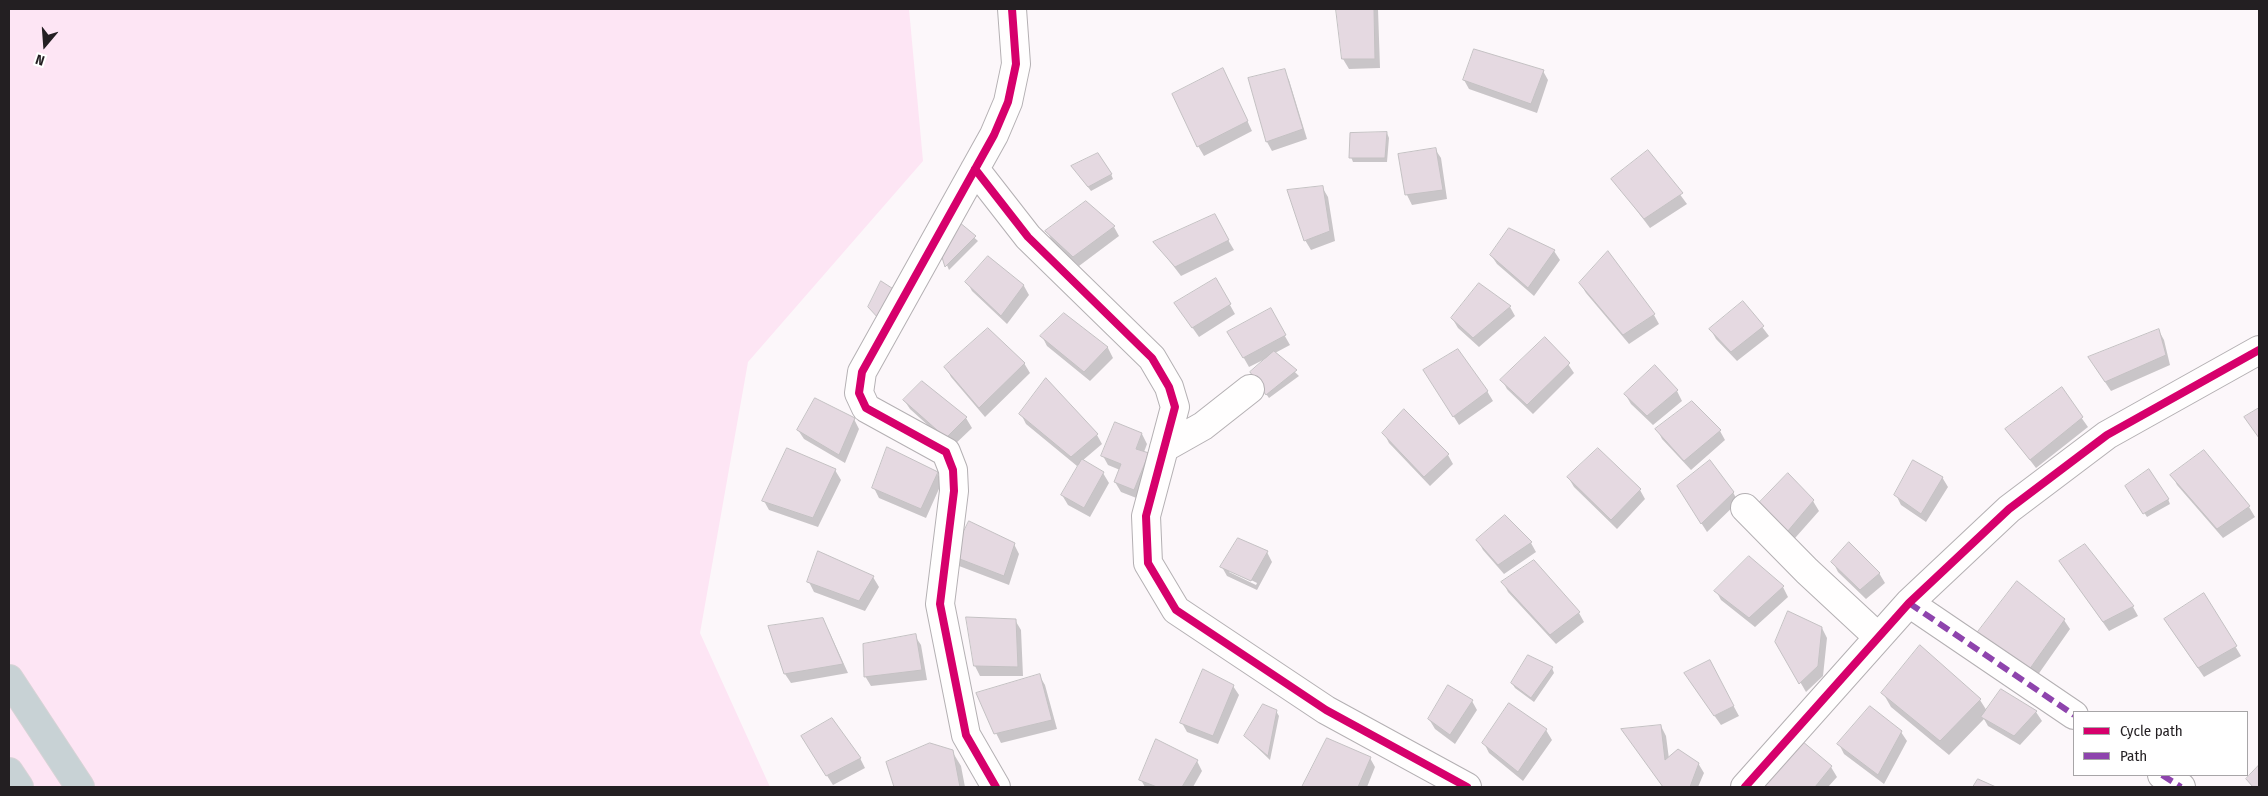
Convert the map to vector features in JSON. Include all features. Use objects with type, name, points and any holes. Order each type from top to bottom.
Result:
[{"type":"highway","points":[[9,679],[80,787]]},
{"type":"highway","points":[[9,772],[19,787]]},
{"type":"street","points":[[996,787],[966,735],[940,604],[954,491],[953,470],[946,452],[866,408],[859,393],[862,372],[994,135],[1008,102],[1016,64],[1012,9]]},
{"type":"street","points":[[975,169],[1028,237],[1152,358],[1169,387],[1175,407],[1146,516],[1148,563],[1176,610],[1326,710],[1467,787]]},
{"type":"street","points":[[1745,787],[1909,603],[2009,509],[2106,435],[2259,350]]},
{"type":"street","points":[[1164,448],[1203,426],[1250,389]]},
{"type":"street","points":[[1745,508],[1807,571],[1878,637]]},
{"type":"street","points":[[1909,603],[2073,714]]},
{"type":"street","points":[[2164,776],[2181,787]]},
{"type":"shaded area","points":[[9,9],[909,9],[923,161],[748,362],[700,633],[770,787],[9,787]]},
{"type":"building","points":[[1336,9],[1374,9],[1375,59],[1342,59]]},
{"type":"building","points":[[1474,49],[1544,70],[1531,104],[1463,80]]},
{"type":"building","points":[[1223,68],[1248,121],[1197,147],[1172,94]]},
{"type":"building","points":[[1285,69],[1303,129],[1266,142],[1248,78]]},
{"type":"building","points":[[1387,132],[1385,158],[1349,158],[1350,133]]},
{"type":"building","points":[[1436,148],[1443,190],[1405,195],[1398,154]]},
{"type":"building","points":[[1648,150],[1683,193],[1644,219],[1611,179]]},
{"type":"building","points":[[1098,153],[1112,174],[1088,187],[1071,166]]},
{"type":"building","points":[[1323,186],[1330,231],[1304,241],[1287,190]]},
{"type":"building","points":[[1086,201],[1115,226],[1073,257],[1045,231]]},
{"type":"building","points":[[1215,214],[1229,240],[1175,267],[1153,242]]},
{"type":"building","points":[[959,222],[976,236],[945,267],[940,251]]},
{"type":"building","points":[[1509,228],[1555,250],[1528,288],[1490,255]]},
{"type":"building","points":[[1608,251],[1655,314],[1623,335],[1579,283]]},
{"type":"building","points":[[988,256],[1024,285],[1001,316],[965,282]]},
{"type":"building","points":[[1216,278],[1231,304],[1192,328],[1174,303]]},
{"type":"building","points":[[881,281],[898,292],[880,320],[868,307]]},
{"type":"building","points":[[1479,283],[1511,306],[1473,338],[1451,318]]},
{"type":"building","points":[[1743,301],[1764,326],[1731,352],[1709,329]]},
{"type":"building","points":[[1271,308],[1286,335],[1243,358],[1227,332]]},
{"type":"building","points":[[1064,313],[1108,347],[1084,372],[1040,336]]},
{"type":"building","points":[[988,328],[1025,363],[979,408],[944,367]]},
{"type":"building","points":[[2159,329],[2166,355],[2105,382],[2088,357]]},
{"type":"building","points":[[1545,337],[1570,363],[1527,405],[1500,380]]},
{"type":"building","points":[[1458,349],[1488,391],[1453,417],[1423,370]]},
{"type":"building","points":[[1274,351],[1297,370],[1266,395],[1250,372]]},
{"type":"building","points":[[1655,365],[1678,390],[1647,416],[1624,394]]},
{"type":"building","points":[[1046,378],[1098,434],[1071,457],[1019,414]]},
{"type":"building","points":[[922,381],[967,417],[946,438],[903,400]]},
{"type":"building","points":[[2062,387],[2083,417],[2030,460],[2005,429]]},
{"type":"building","points":[[815,398],[855,418],[839,455],[797,430]]},
{"type":"building","points":[[1692,401],[1721,430],[1684,461],[1655,429]]},
{"type":"building","points":[[2259,408],[2259,438],[2244,417]]},
{"type":"building","points":[[1404,409],[1449,454],[1424,477],[1382,433]]},
{"type":"building","points":[[1115,422],[1142,433],[1136,449],[1149,453],[1134,490],[1114,482],[1121,464],[1101,456]]},
{"type":"building","points":[[887,447],[938,472],[921,509],[872,488]]},
{"type":"building","points":[[787,448],[836,469],[813,518],[762,501]]},
{"type":"building","points":[[1598,448],[1641,489],[1611,520],[1567,477]]},
{"type":"building","points":[[2204,450],[2250,506],[2217,529],[2170,475]]},
{"type":"building","points":[[1082,459],[1104,472],[1084,508],[1061,495]]},
{"type":"building","points":[[1710,460],[1734,492],[1701,524],[1677,486]]},
{"type":"building","points":[[1913,460],[1943,477],[1921,514],[1894,495]]},
{"type":"building","points":[[2149,469],[2169,499],[2143,514],[2125,486]]},
{"type":"building","points":[[1788,473],[1814,500],[1782,538],[1758,504]]},
{"type":"building","points":[[1505,515],[1532,542],[1498,565],[1476,540]]},
{"type":"building","points":[[969,521],[1015,543],[1004,576],[952,556]]},
{"type":"building","points":[[1238,538],[1268,551],[1251,581],[1220,567]]},
{"type":"building","points":[[1849,542],[1880,573],[1860,590],[1831,562]]},
{"type":"building","points":[[2085,544],[2134,606],[2103,622],[2059,561]]},
{"type":"building","points":[[818,551],[874,576],[859,601],[807,582]]},
{"type":"building","points":[[1749,556],[1784,586],[1749,618],[1714,591]]},
{"type":"building","points":[[1534,560],[1580,612],[1550,635],[1501,582]]},
{"type":"building","points":[[2017,581],[2065,619],[2029,670],[1977,633]]},
{"type":"building","points":[[2204,593],[2237,646],[2198,668],[2164,619]]},
{"type":"building","points":[[1788,611],[1822,627],[1818,666],[1799,684],[1775,642]]},
{"type":"building","points":[[966,617],[1016,619],[1018,667],[974,666]]},
{"type":"building","points":[[823,618],[843,664],[784,674],[768,626]]},
{"type":"building","points":[[916,634],[922,670],[864,677],[863,644]]},
{"type":"building","points":[[1920,645],[1981,699],[1940,741],[1881,693]]},
{"type":"building","points":[[1528,655],[1553,667],[1531,698],[1511,683]]},
{"type":"building","points":[[1710,660],[1734,706],[1714,716],[1684,673]]},
{"type":"building","points":[[1203,669],[1234,685],[1213,736],[1180,723]]},
{"type":"building","points":[[1040,674],[1052,720],[994,734],[976,693]]},
{"type":"building","points":[[1448,685],[1473,700],[1450,735],[1428,719]]},
{"type":"building","points":[[2001,689],[2037,711],[2014,736],[1981,717]]},
{"type":"building","points":[[1509,703],[1547,729],[1518,772],[1482,743]]},
{"type":"building","points":[[1263,704],[1277,710],[1268,756],[1244,736]]},
{"type":"building","points":[[1870,706],[1902,731],[1878,775],[1837,744]]},
{"type":"building","points":[[832,718],[861,758],[826,776],[801,736]]},
{"type":"building","points":[[1661,725],[1665,760],[1678,749],[1699,763],[1690,787],[1663,787],[1621,729]]},
{"type":"building","points":[[1327,738],[1371,757],[1358,787],[1302,787]]},
{"type":"building","points":[[1156,739],[1198,760],[1182,787],[1157,787],[1139,780]]},
{"type":"building","points":[[1802,741],[1832,766],[1815,787],[1764,787]]},
{"type":"building","points":[[930,743],[953,750],[960,787],[894,787],[886,762]]},
{"type":"building","points":[[2259,765],[2259,787],[2253,787],[2246,779]]},
{"type":"building","points":[[1978,779],[1996,787],[1973,787]]},
{"type":"marked path","points":[[1909,603],[2073,714]]},
{"type":"marked path","points":[[2164,776],[2181,787]]},
{"type":"cycle path","points":[[996,787],[966,735],[940,604],[954,491],[953,470],[946,452],[866,408],[859,393],[862,372],[994,135],[1008,102],[1016,64],[1012,9]]},
{"type":"cycle path","points":[[975,169],[1028,237],[1152,358],[1169,387],[1175,407],[1146,516],[1148,563],[1176,610],[1326,710],[1467,787]]},
{"type":"cycle path","points":[[1745,787],[1909,603],[2009,509],[2107,435],[2259,350]]}]
